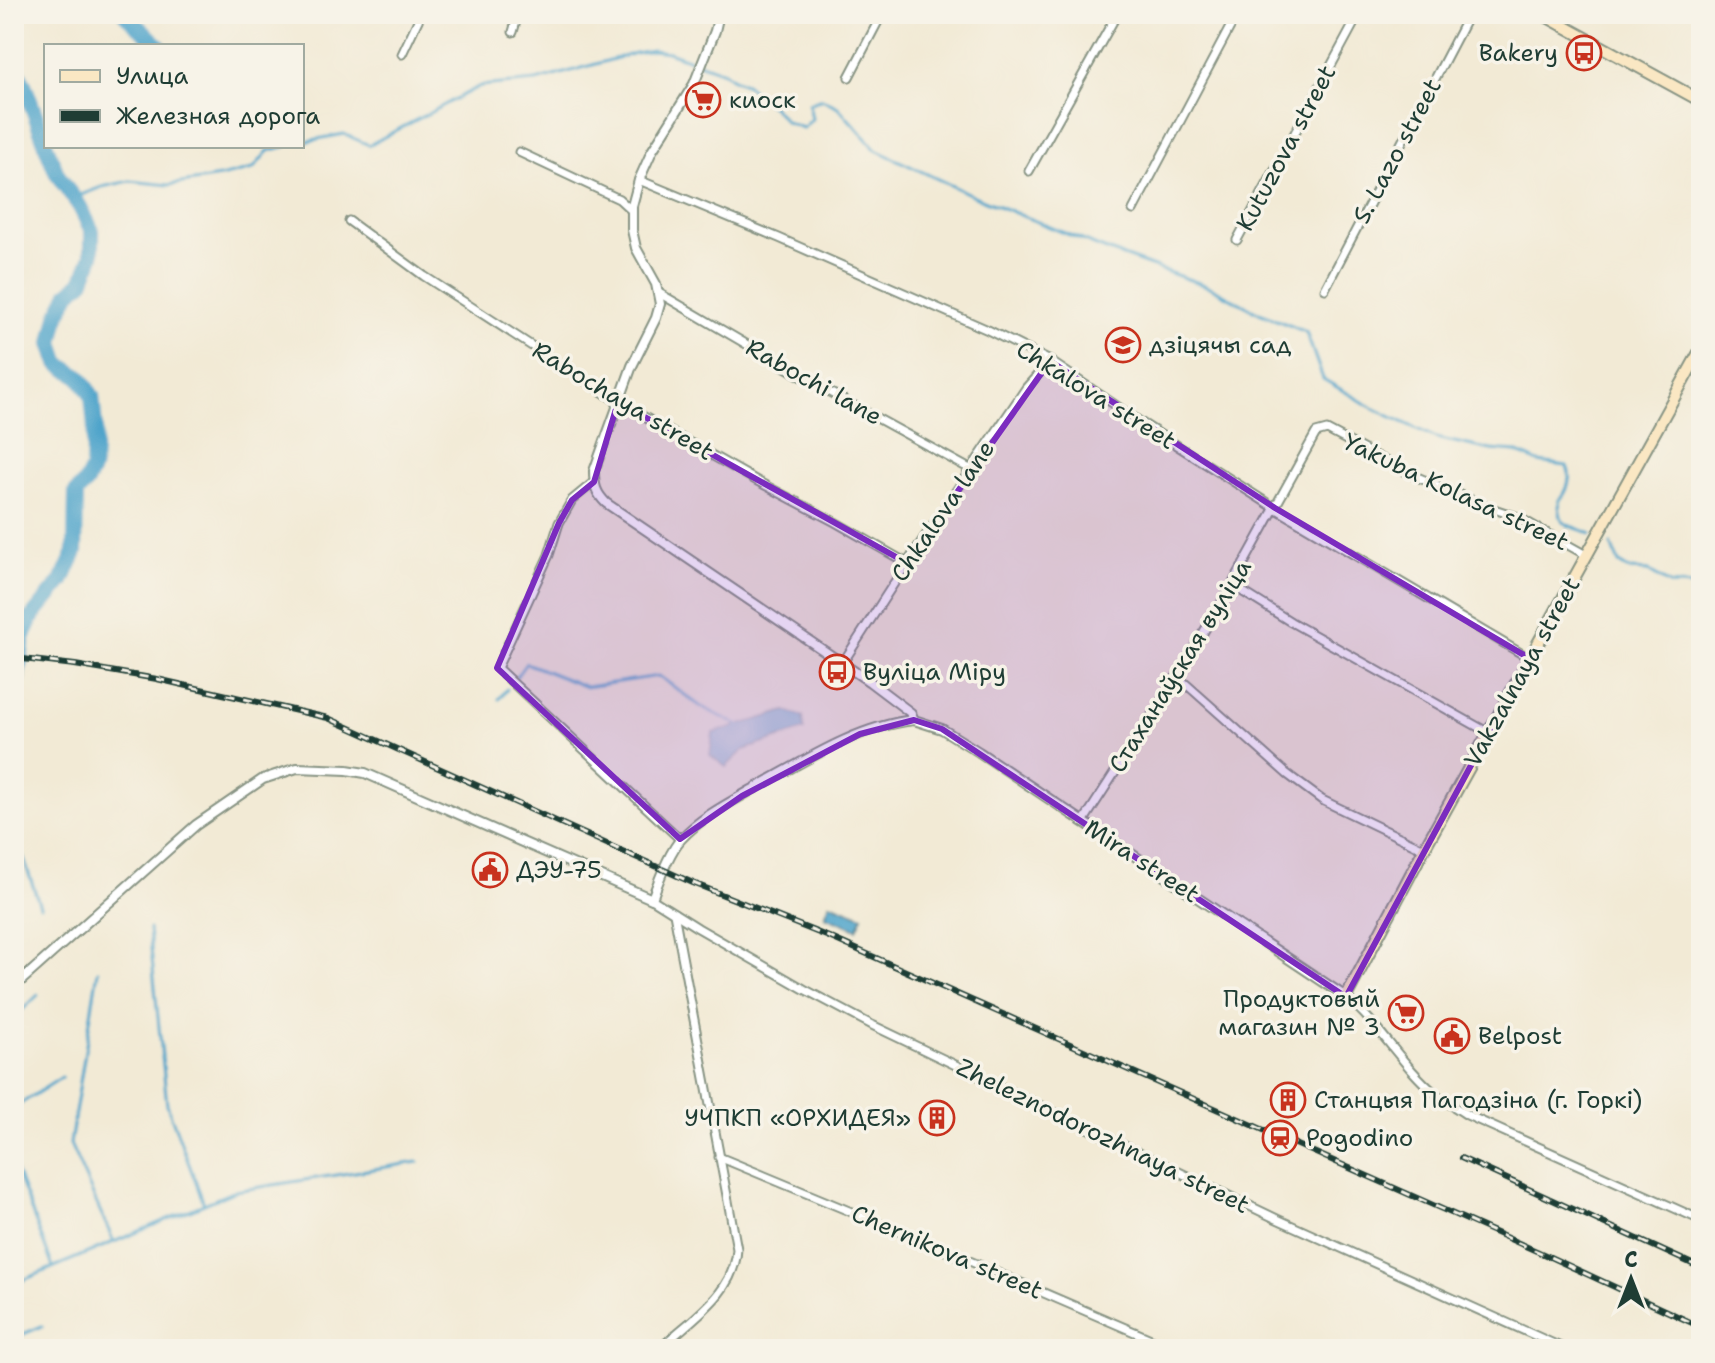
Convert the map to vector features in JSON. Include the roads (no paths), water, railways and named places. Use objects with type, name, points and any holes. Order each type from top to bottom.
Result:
[{"type":"main road","points":[[1542,14],[1701,101]]},
{"type":"main road","name":"Vakzalnaya street","points":[[1346,997],[1424,849],[1701,349]]},
{"type":"street","points":[[402,54],[421,14]]},
{"type":"street","points":[[513,32],[518,14]]},
{"type":"street","points":[[680,839],[497,668],[549,555],[559,523],[572,500],[594,482],[594,471],[618,402],[656,318],[659,293],[636,248],[631,210],[639,180],[652,151],[694,84],[719,14]]},
{"type":"street","points":[[849,77],[882,14]]},
{"type":"street","points":[[1029,171],[1117,14]]},
{"type":"street","points":[[1133,210],[1237,14]]},
{"type":"street","name":"Kutuzova street","points":[[1237,240],[1359,14]]},
{"type":"street","name":"S. Lazo street","points":[[1325,289],[1469,14]]},
{"type":"street","points":[[519,152],[619,199],[631,210]]},
{"type":"street","name":"Chkalova street","points":[[639,180],[988,330],[1050,361],[1275,508],[1529,658]]},
{"type":"street","name":"Rabochaya street","points":[[349,221],[424,276],[618,402],[907,563]]},
{"type":"street","name":"Rabochi lane","points":[[659,293],[811,382],[970,469]]},
{"type":"street","name":"Chkalova lane","points":[[842,664],[970,469],[1026,388],[1050,361]]},
{"type":"street","name":"Yakuba Kolasa street","points":[[1275,508],[1316,433],[1327,430],[1410,474],[1518,517],[1586,555]]},
{"type":"street","name":"Mira street","points":[[594,482],[597,494],[606,503],[870,682],[911,713],[914,720],[942,729],[1346,997],[1429,1088],[1448,1103],[1481,1121],[1701,1220]]},
{"type":"street","name":"Стаханаўская вуліца","points":[[1083,822],[1177,676],[1275,508]]},
{"type":"street","points":[[1232,585],[1291,622],[1489,733]]},
{"type":"street","points":[[1177,676],[1287,774],[1322,800],[1424,849]]},
{"type":"street","points":[[14,987],[196,825],[263,779],[297,768],[365,773],[652,899],[680,839],[706,818],[801,763],[860,734],[879,726],[914,720]]},
{"type":"street","name":"Zheleznodorozhnaya street","points":[[652,899],[804,989],[977,1076],[1277,1219],[1565,1349]]},
{"type":"street","points":[[664,1349],[667,1342],[721,1292],[731,1277],[737,1249],[674,913]]},
{"type":"street","name":"Chernikova street","points":[[719,1157],[1174,1349]]},
{"type":"water","points":[[786,711],[803,717],[804,730],[744,750],[726,767],[710,755],[713,733]]},
{"type":"water","points":[[830,903],[863,916],[857,929],[825,916]]},
{"type":"waterway","points":[[125,14],[157,44]]},
{"type":"waterway","points":[[304,142],[344,134],[369,145],[480,86],[536,81],[635,53],[652,50],[668,52],[724,72],[745,84],[786,122],[803,128],[812,119],[809,104],[822,99],[838,107],[876,150],[976,197],[1109,251],[1210,287],[1257,312],[1306,332],[1323,379],[1373,408],[1436,438],[1516,452],[1538,462],[1567,466],[1568,484],[1559,500],[1561,517],[1567,524],[1591,534]]},
{"type":"waterway","points":[[14,72],[18,72],[24,84],[44,139]]},
{"type":"waterway","points":[[14,701],[23,638],[32,617],[62,581],[75,552],[76,493],[93,468],[95,427],[92,396],[80,377],[59,364],[52,343],[58,316],[69,293],[82,282],[92,256],[92,231],[57,174],[47,148]]},
{"type":"waterway","points":[[73,198],[130,181],[169,185],[220,177],[253,169],[268,151],[279,148]]},
{"type":"waterway","points":[[1611,545],[1619,563],[1630,570],[1648,571],[1671,585],[1694,587],[1701,600]]},
{"type":"waterway","points":[[516,677],[526,663],[586,687],[659,676],[700,706],[740,726]]},
{"type":"waterway","points":[[499,699],[507,689]]},
{"type":"waterway","points":[[14,831],[40,906]]},
{"type":"waterway","points":[[149,929],[167,1105],[204,1204]]},
{"type":"waterway","points":[[98,971],[70,1144],[114,1242]]},
{"type":"waterway","points":[[14,1018],[38,995]]},
{"type":"waterway","points":[[14,1108],[62,1077]]},
{"type":"waterway","points":[[14,1284],[235,1191],[418,1162]]},
{"type":"waterway","points":[[14,1166],[53,1267]]},
{"type":"waterway","points":[[14,1338],[42,1326]]},
{"type":"railway","points":[[14,658],[157,679],[328,718],[693,883],[829,937],[1701,1327]]},
{"type":"railway","points":[[1461,1158],[1701,1268]]},
{"type":"place","name":"Bakery","points":[[1584,53]]},
{"type":"place","name":"киоск","points":[[703,100]]},
{"type":"place","name":"дзіцячы сад","points":[[1123,345]]},
{"type":"place","name":"Вуліца Міру","points":[[837,672]]},
{"type":"place","name":"ДЭУ-75","points":[[490,870]]},
{"type":"place","name":"Продуктовый магазин № 3","points":[[1406,1013]]},
{"type":"place","name":"Belpost","points":[[1452,1036]]},
{"type":"place","name":"Станцыя Пагодзіна (г. Горкі)","points":[[1288,1100]]},
{"type":"place","name":"УЧПКП «ОРХИДЕЯ»","points":[[937,1118]]},
{"type":"place","name":"Pogodino","points":[[1280,1138]]}]
